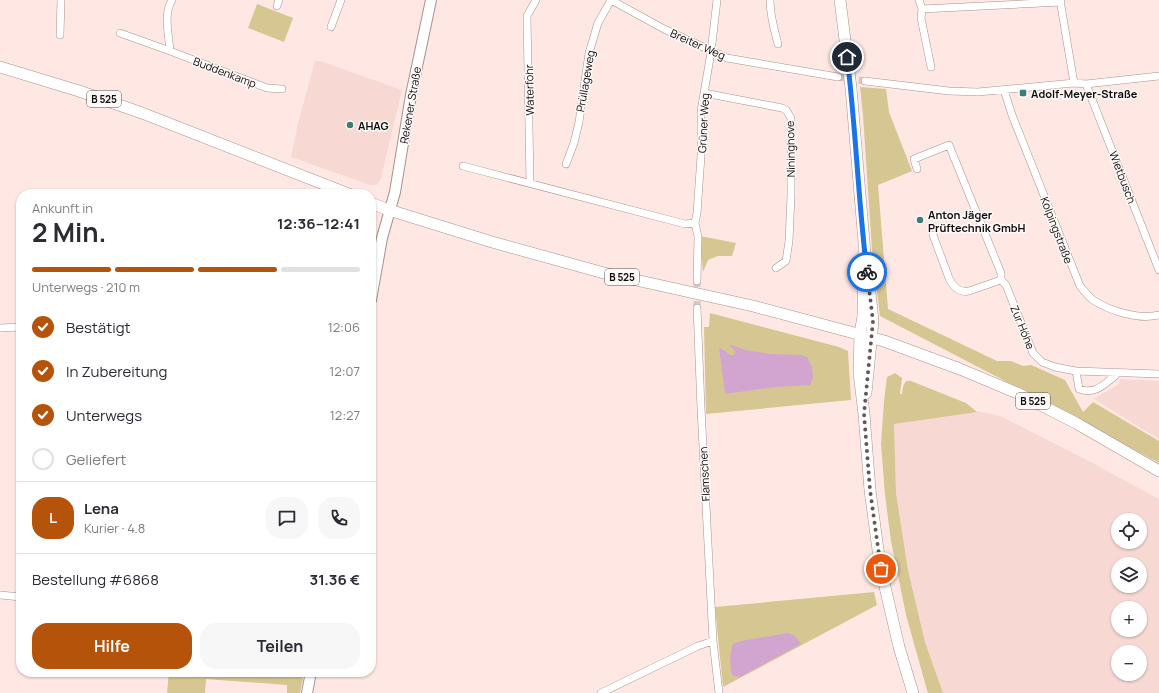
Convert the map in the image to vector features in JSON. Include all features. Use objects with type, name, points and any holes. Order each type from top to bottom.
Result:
[{"type":"main road","points":[[840,0],[851,88],[864,247],[873,321],[864,414]]},
{"type":"main road","name":"B 525","points":[[0,67],[79,91],[142,113],[336,189]]},
{"type":"main road","name":"B 525","points":[[376,205],[492,242],[597,271],[753,306],[871,337],[960,369],[1017,393],[1076,423],[1159,471]]},
{"type":"main road","points":[[864,247],[863,316],[860,334],[859,373],[871,497],[881,569],[898,640],[913,693]]},
{"type":"street","points":[[60,35],[61,0]]},
{"type":"street","points":[[170,51],[168,12],[169,4],[172,0]]},
{"type":"street","points":[[331,27],[341,0]]},
{"type":"street","name":"Rekener Straße","points":[[376,272],[382,238],[395,192],[411,95],[431,0]]},
{"type":"street","name":"Waterfohr","points":[[530,183],[527,16],[536,0]]},
{"type":"street","name":"Breiter Weg","points":[[611,0],[664,29],[711,52],[727,58],[838,77]]},
{"type":"street","name":"Prüllageweg","points":[[566,164],[574,143],[591,45],[598,23],[611,0]]},
{"type":"street","name":"Grüner Weg","points":[[697,281],[698,237],[695,223],[701,156],[701,111],[711,52],[717,0]]},
{"type":"street","points":[[770,0],[772,20],[778,44]]},
{"type":"street","points":[[919,0],[922,9],[921,18],[931,67]]},
{"type":"street","points":[[922,9],[1061,1],[1074,83]]},
{"type":"street","name":"Buddenkamp","points":[[120,33],[267,88],[282,88]]},
{"type":"street","points":[[865,81],[949,91],[978,92],[1074,83],[1086,84],[1159,76]]},
{"type":"street","name":"Wietbusch","points":[[1086,84],[1159,270]]},
{"type":"street","name":"Kolpingstraße","points":[[1004,90],[1012,115],[1080,286],[1093,300],[1107,307],[1143,317],[1159,315]]},
{"type":"street","name":"Nininghove","points":[[704,92],[782,108],[789,114],[791,124],[791,195],[789,241],[786,261],[776,268]]},
{"type":"street","name":"Zur Höhe","points":[[917,170],[914,159],[949,144],[1002,273],[1001,280],[1006,285],[1033,353],[1042,362],[1055,367],[1076,371],[1159,374]]},
{"type":"street","points":[[463,166],[685,224],[695,223]]},
{"type":"street","points":[[933,235],[952,285],[956,288],[964,292],[1001,280]]},
{"type":"street","name":"Flamschen","points":[[697,308],[713,641],[719,693]]},
{"type":"street","points":[[0,328],[16,327]]},
{"type":"street","points":[[1076,371],[1079,389],[1085,391],[1092,391],[1100,387],[1115,376],[1115,372]]},
{"type":"street","points":[[0,595],[16,597]]},
{"type":"street","points":[[600,693],[698,646],[713,641]]},
{"type":"street","points":[[307,693],[310,677]]},
{"type":"shaded area","points":[[257,4],[293,18],[284,42],[248,28]]},
{"type":"shaded area","points":[[315,61],[320,61],[402,90],[381,178],[377,185],[370,185],[291,157],[298,123]]},
{"type":"shaded area","points":[[860,87],[886,89],[889,112],[912,171],[878,185],[888,309],[997,361],[1011,361],[1023,366],[1031,365],[1065,380],[1083,412],[1093,402],[1159,441],[1159,463],[880,316],[872,250]]},
{"type":"shaded area","points":[[700,236],[736,243],[732,256],[718,256],[708,260],[703,272]]},
{"type":"shaded area","points":[[710,313],[839,347],[848,351],[851,400],[706,414],[704,327],[709,327]]},
{"type":"shaded area","points":[[729,345],[745,350],[771,354],[801,355],[807,357],[812,367],[813,378],[810,385],[775,387],[725,394],[719,347],[730,355],[733,355],[735,351]]},
{"type":"shaded area","points":[[895,373],[902,378],[900,394],[902,394],[906,381],[911,381],[966,403],[977,412],[894,424],[896,493],[908,570],[925,642],[943,693],[928,693],[906,615],[891,541],[885,495],[881,444],[887,377]]},
{"type":"shaded area","points":[[1120,379],[1159,381],[1159,439],[1094,399],[1119,384]]},
{"type":"shaded area","points":[[977,411],[1000,416],[1087,460],[1159,499],[1159,693],[943,693],[925,642],[908,570],[896,493],[894,424]]},
{"type":"shaded area","points":[[874,592],[877,605],[723,687],[715,607]]},
{"type":"shaded area","points":[[788,633],[795,636],[801,644],[740,677],[732,675],[730,660],[733,644],[741,641]]},
{"type":"shaded area","points":[[169,677],[303,677],[300,693],[287,693],[287,685],[206,679],[205,693],[167,693]]},
{"type":"tunnel","points":[[838,77],[865,81]]},
{"type":"tunnel","points":[[697,281],[697,308]]},
{"type":"way so far","points":[[867,272],[873,321],[864,414],[873,519],[881,569]]},
{"type":"place","name":"Adolf-Meyer-Straße","points":[[1023,93]]},
{"type":"place","name":"AHAG","points":[[350,125]]},
{"type":"place","name":"Anton Jäger Prüftechnik GmbH","points":[[920,220]]},
{"type":"route","points":[[847,57],[867,272]]}]
